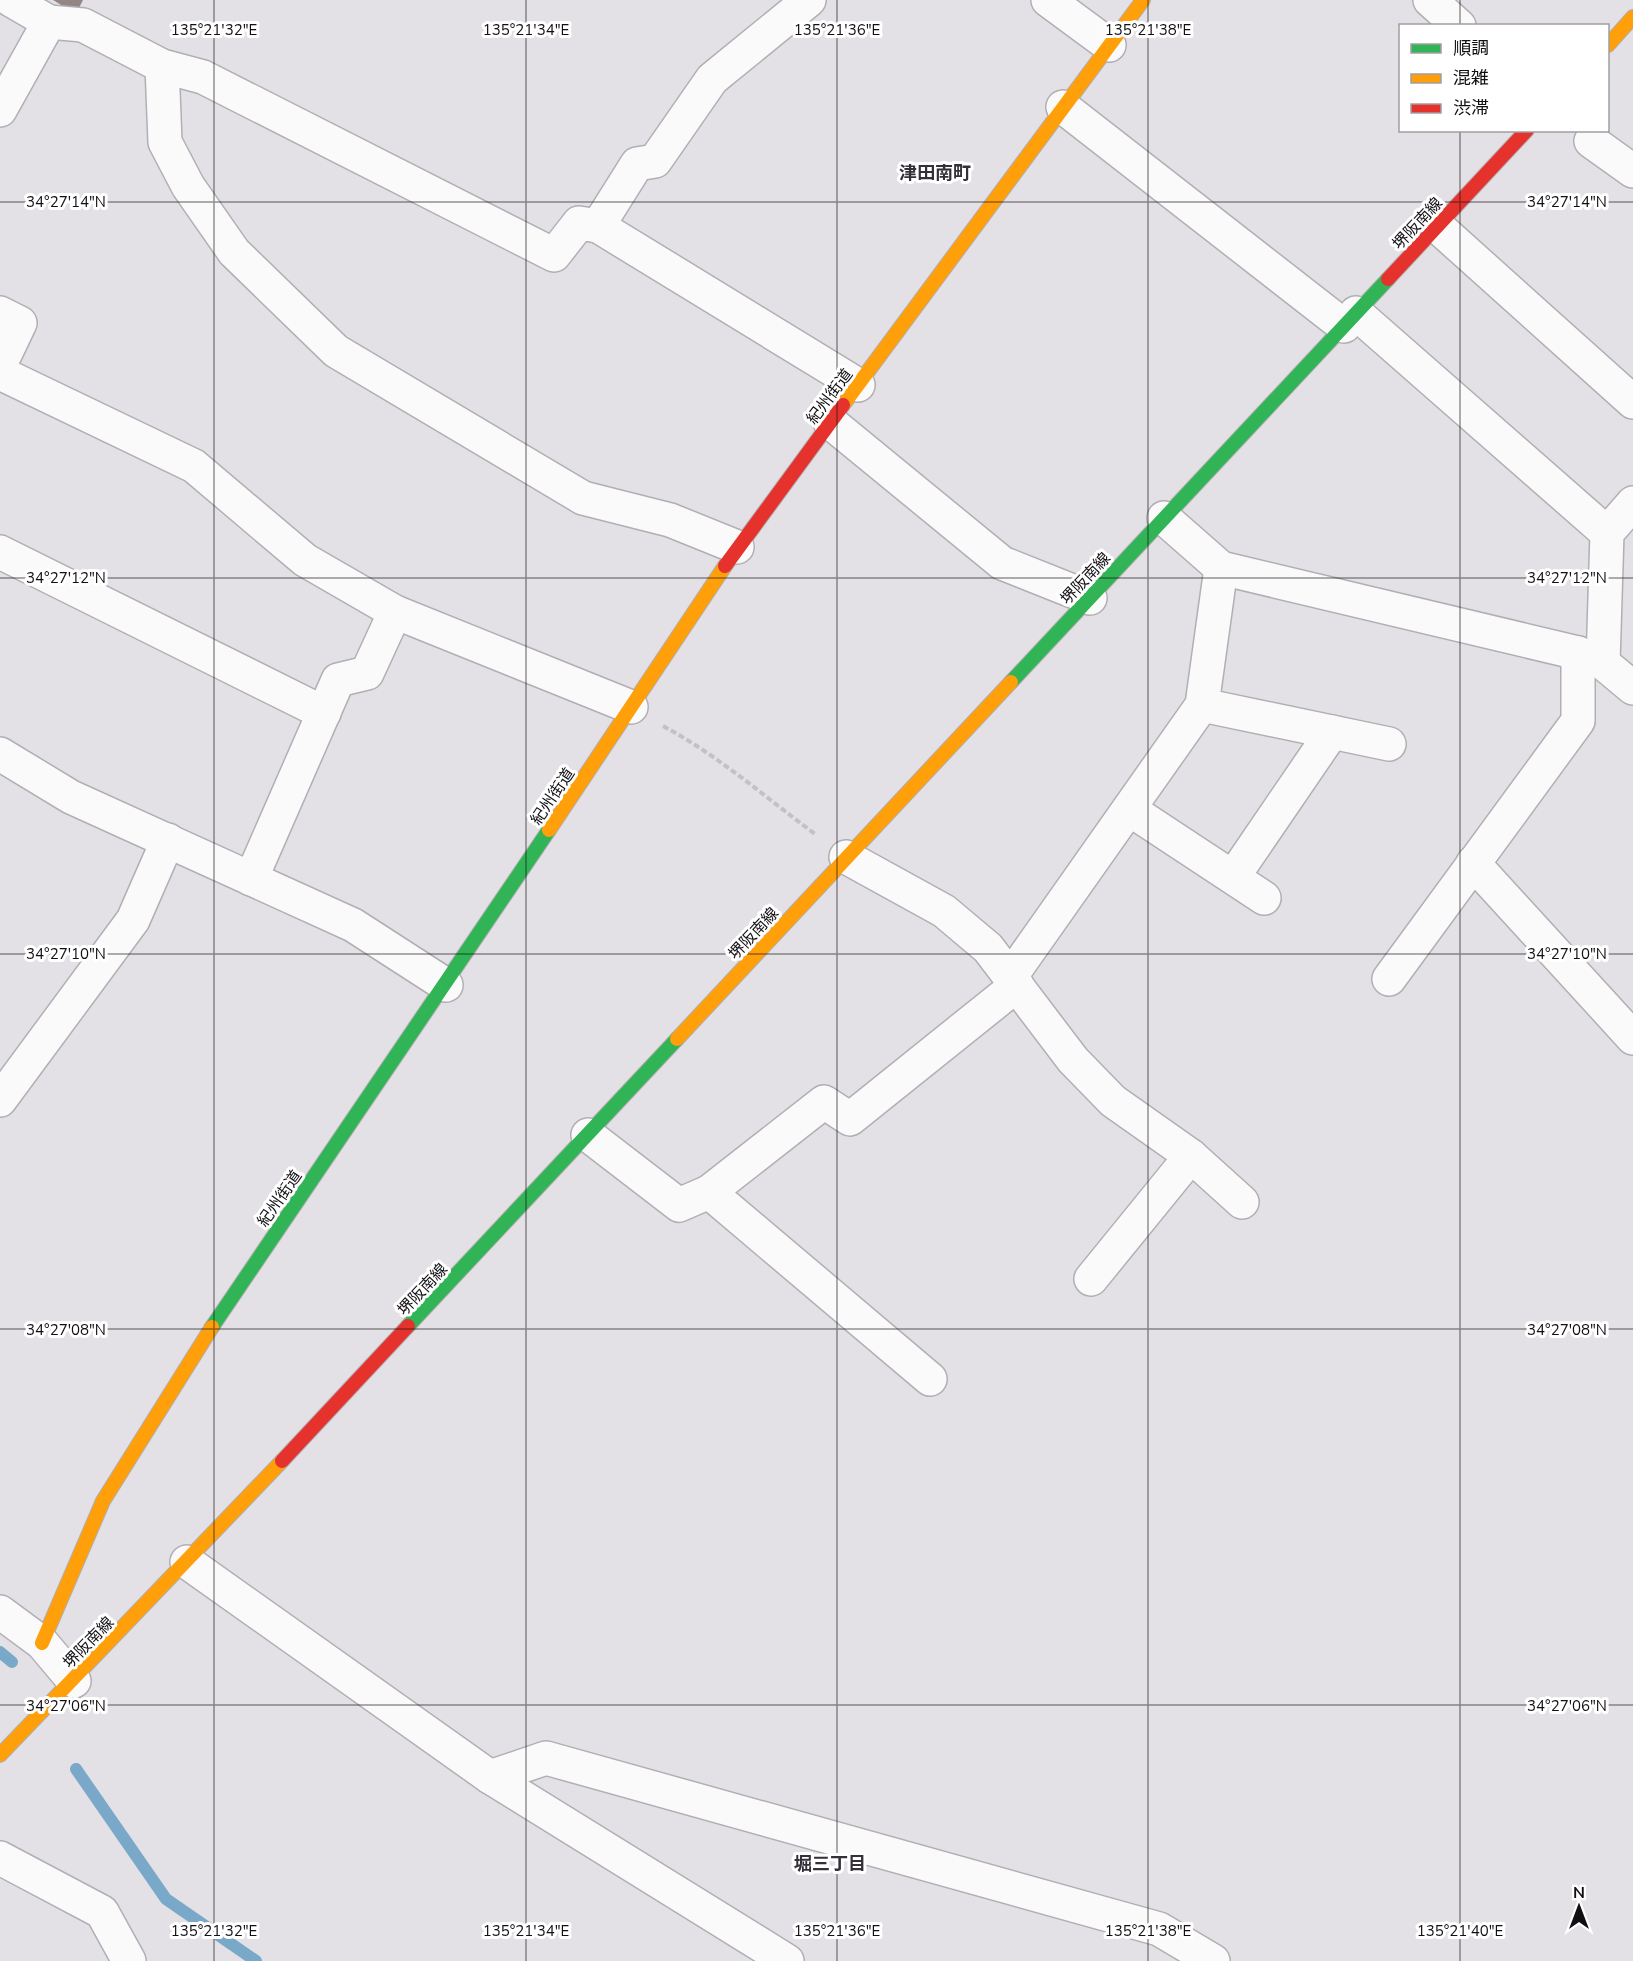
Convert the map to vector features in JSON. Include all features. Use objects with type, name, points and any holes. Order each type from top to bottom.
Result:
[{"type":"main road","name":"紀州街道","points":[[42,1643],[103,1501],[235,1291],[446,985],[737,547],[1143,0]]},
{"type":"main road","points":[[1609,44],[1633,17]]},
{"type":"main road","name":"堺阪南線","points":[[0,1755],[74,1681],[588,1136],[1525,132]]},
{"type":"street","points":[[11,0],[48,22],[83,25],[162,66],[203,77],[554,255],[579,223],[598,226],[858,385]]},
{"type":"street","points":[[598,226],[638,164],[655,161],[712,80],[809,0]]},
{"type":"street","points":[[1048,0],[1109,45]]},
{"type":"street","points":[[1430,0],[1457,24]]},
{"type":"street","points":[[0,110],[48,22]]},
{"type":"street","points":[[162,66],[165,142],[188,186],[234,252],[336,351],[583,498],[670,520],[737,547]]},
{"type":"street","points":[[1063,107],[1350,319],[1607,533]]},
{"type":"street","points":[[1591,141],[1633,171]]},
{"type":"street","points":[[1437,226],[1633,402]]},
{"type":"street","points":[[0,313],[20,323],[0,365]]},
{"type":"street","points":[[0,373],[194,466],[305,560],[395,612],[631,707]]},
{"type":"street","points":[[830,422],[1002,563],[1090,598]]},
{"type":"street","points":[[1389,979],[1578,721],[1591,658],[1607,533],[1633,503]]},
{"type":"street","points":[[1164,518],[1221,568],[1591,658],[1633,688]]},
{"type":"street","points":[[0,552],[324,713]]},
{"type":"street","points":[[588,1136],[679,1205],[709,1192],[824,1102],[850,1119],[1014,981],[1202,705],[1221,568]]},
{"type":"street","points":[[251,879],[338,680],[367,673],[395,612]]},
{"type":"street","points":[[1202,705],[1389,744]]},
{"type":"street","points":[[1233,877],[1332,732]]},
{"type":"street","points":[[0,754],[72,797],[353,925],[446,985]]},
{"type":"street","points":[[1130,809],[1264,898]]},
{"type":"street","points":[[0,1100],[133,920],[168,840]]},
{"type":"street","points":[[846,857],[944,911],[988,948],[1073,1060],[1113,1101],[1191,1156],[1242,1202]]},
{"type":"street","points":[[1473,864],[1633,1038]]},
{"type":"street","points":[[1091,1279],[1191,1156]]},
{"type":"street","points":[[709,1192],[930,1379]]},
{"type":"street","points":[[187,1562],[490,1777],[787,1961]]},
{"type":"street","points":[[0,1612],[42,1643],[74,1681]]},
{"type":"street","points":[[490,1777],[546,1758],[1159,1929],[1213,1961]]},
{"type":"street","points":[[0,1858],[102,1912],[129,1961]]},
{"type":"path","points":[[631,707],[698,745],[846,857]]},
{"type":"building","points":[[53,0],[83,0],[76,14]]},
{"type":"waterway","points":[[0,1652],[12,1662]]},
{"type":"waterway","points":[[76,1769],[166,1899],[256,1961]]},
{"type":"traffic: fast","points":[[1011,682],[1388,279]]},
{"type":"traffic: fast","points":[[212,1327],[549,830]]},
{"type":"traffic: fast","points":[[408,1326],[677,1039]]},
{"type":"traffic: slow","points":[[843,405],[1143,0]]},
{"type":"traffic: slow","points":[[1609,44],[1633,17]]},
{"type":"traffic: slow","points":[[549,830],[725,566]]},
{"type":"traffic: slow","points":[[677,1039],[1011,682]]},
{"type":"traffic: slow","points":[[42,1643],[103,1501],[212,1327]]},
{"type":"traffic: slow","points":[[0,1755],[282,1461]]},
{"type":"traffic: jam","points":[[1388,279],[1525,132]]},
{"type":"traffic: jam","points":[[725,566],[843,405]]},
{"type":"traffic: jam","points":[[282,1461],[408,1326]]},
{"type":"district","name":"津田南町","points":[[935,173]]},
{"type":"district","name":"堀三丁目","points":[[830,1864]]}]
